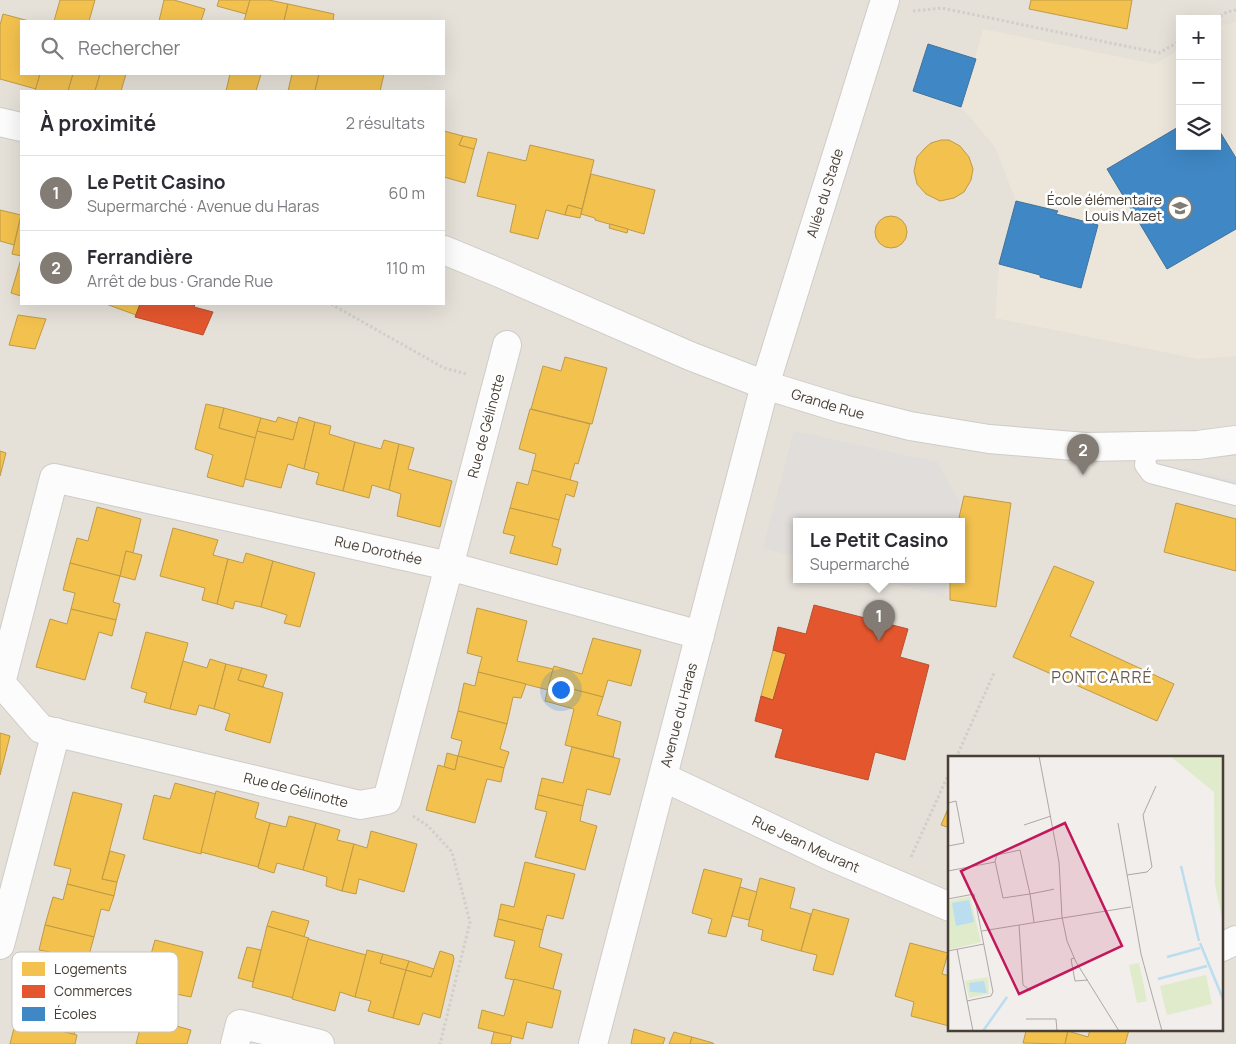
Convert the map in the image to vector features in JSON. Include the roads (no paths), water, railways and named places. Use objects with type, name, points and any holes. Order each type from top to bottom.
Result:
[{"type":"street","name":"Allée du Stade","points":[[765,385],[882,7]]},
{"type":"street","points":[[0,122],[20,128]]},
{"type":"street","name":"Grande Rue","points":[[445,250],[690,356],[765,385],[843,409],[910,426],[972,436],[1086,447],[1198,445],[1236,440]]},
{"type":"street","name":"Rue de Gélinotte","points":[[54,478],[1,683],[41,729],[360,805],[386,800],[507,344]]},
{"type":"street","name":"Avenue du Haras","points":[[593,1044],[765,385]]},
{"type":"street","name":"Rue Dorothée","points":[[54,478],[448,566],[700,635]]},
{"type":"street","points":[[0,945],[56,732]]},
{"type":"street","name":"Rue Jean Meurant","points":[[663,777],[830,856],[948,906]]},
{"type":"street","points":[[1224,946],[1236,940]]},
{"type":"street","points":[[237,1034],[320,1044]]},
{"type":"lane","points":[[1148,446],[1145,465],[1151,473],[1236,495]]},
{"type":"place","name":"École élémentaire Louis Mazet","points":[[1180,208]]},
{"type":"place","name":"Ferrandière","points":[[1083,475]]},
{"type":"place","name":"Le Petit Casino","points":[[879,641]]},
{"type":"district","name":"PONTCARRÉ","points":[[1102,677]]}]
